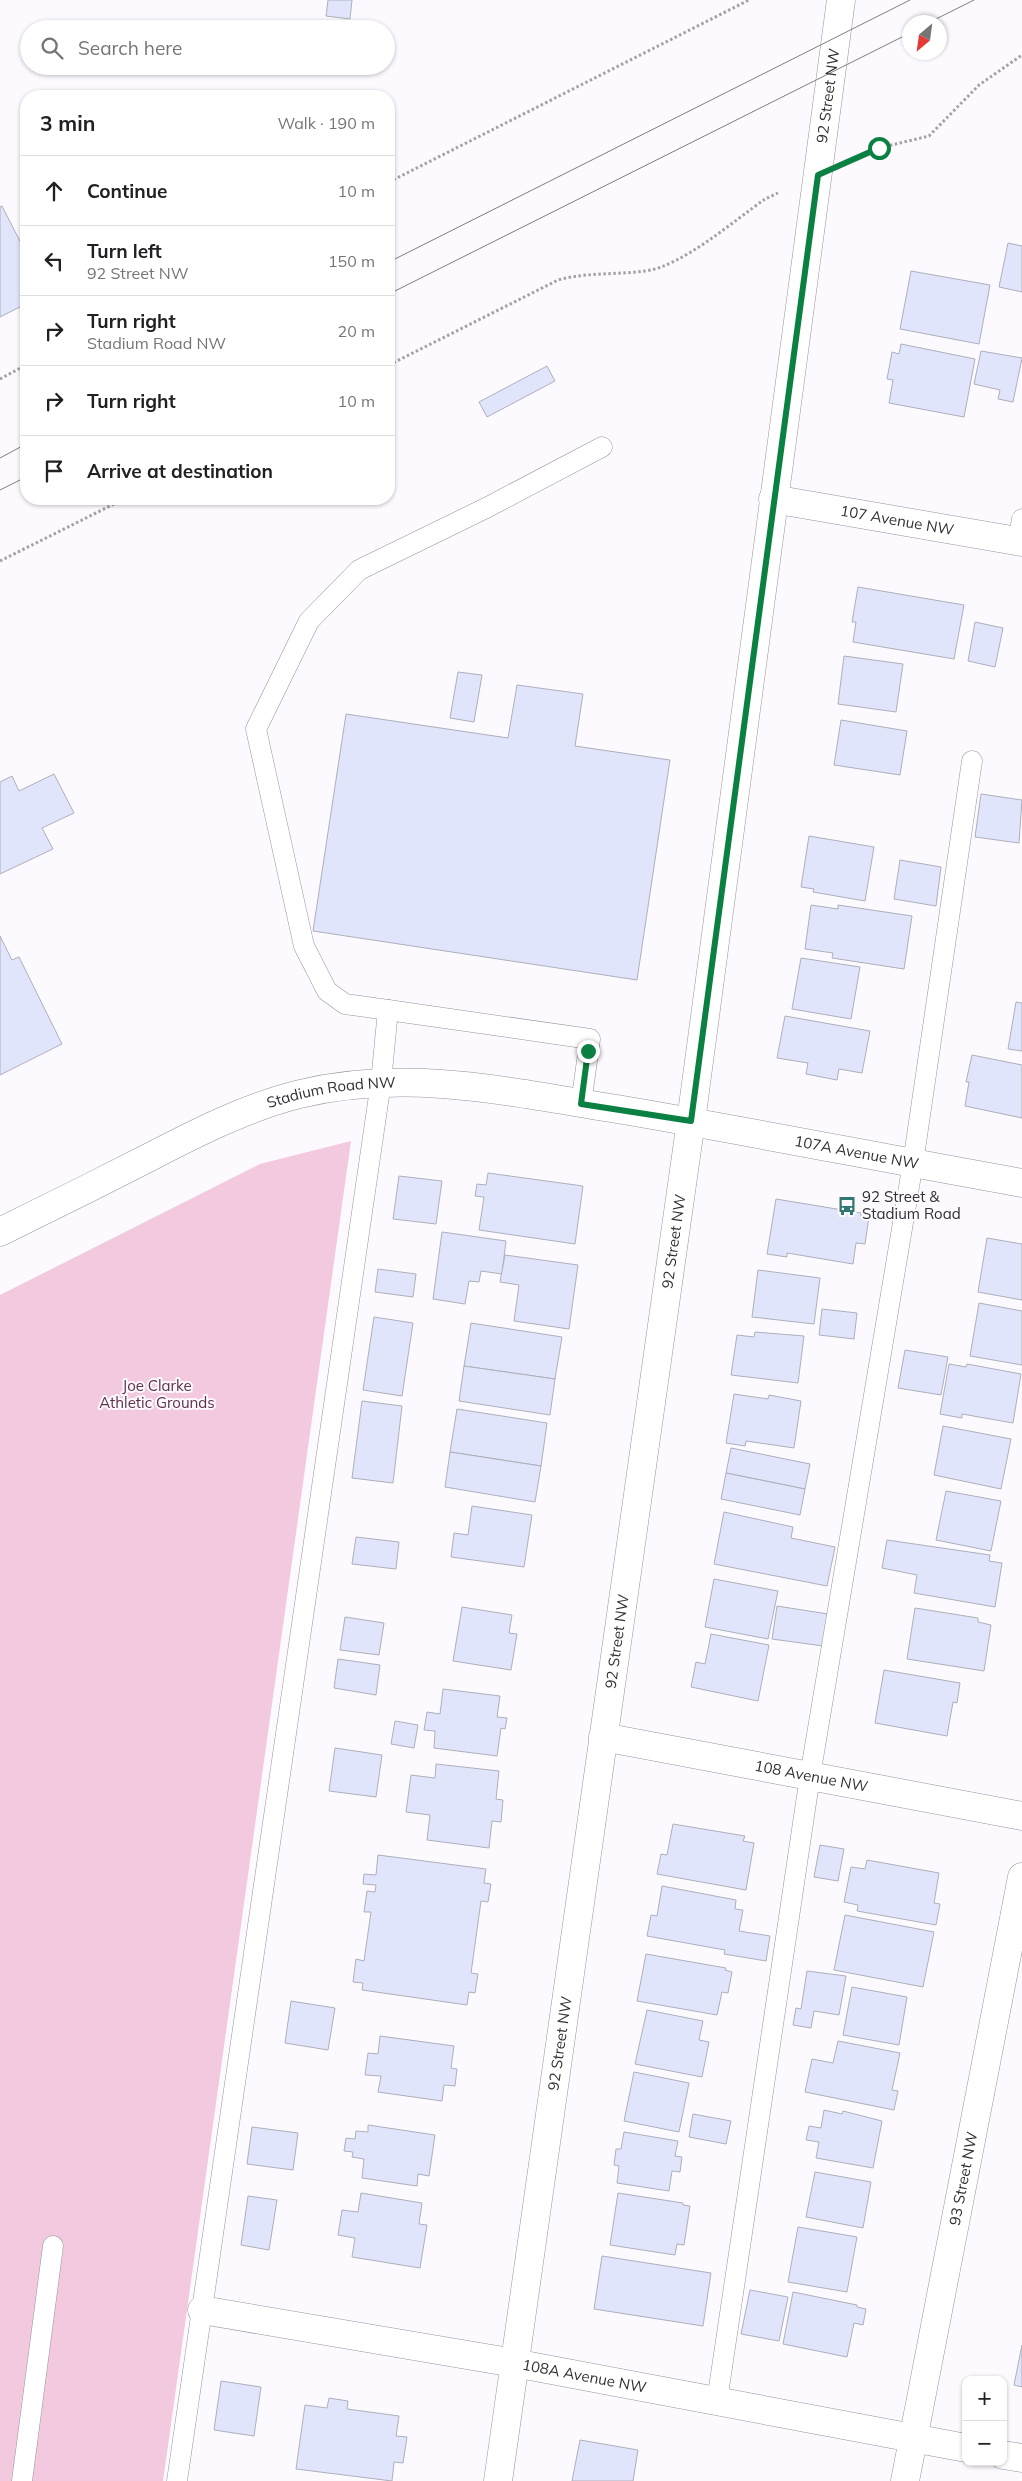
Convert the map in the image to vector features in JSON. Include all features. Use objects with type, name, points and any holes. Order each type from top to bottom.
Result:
[{"type":"street","name":"92 Street NW","points":[[498,2481],[691,1121],[841,0]]},
{"type":"street","name":"107 Avenue NW","points":[[773,499],[1021,534]]},
{"type":"street","name":"Stadium Road NW","points":[[0,1232],[186,1138],[259,1106],[315,1091],[381,1082],[455,1083],[691,1121]]},
{"type":"street","name":"107A Avenue NW","points":[[691,1121],[1022,1183]]},
{"type":"street","name":"108 Avenue NW","points":[[603,1737],[1022,1816]]},
{"type":"street","name":"93 Street NW","points":[[905,2481],[1022,1877]]},
{"type":"street","name":"108A Avenue NW","points":[[202,2310],[514,2363],[962,2447]]},
{"type":"street","points":[[1007,2456],[1022,2458]]},
{"type":"lane","points":[[581,1104],[590,1039],[345,1004],[327,991],[304,946],[256,729],[309,621],[359,570],[488,507],[602,447]]},
{"type":"lane","points":[[716,2401],[810,1776],[913,1163],[972,761]]},
{"type":"lane","points":[[178,2481],[381,1082],[388,1010]]},
{"type":"lane","points":[[22,2481],[54,2246]]},
{"type":"path","points":[[395,179],[749,0]]},
{"type":"path","points":[[395,362],[558,280],[578,274],[646,271],[671,264],[765,199],[879,148],[929,136],[980,86],[1022,55]]},
{"type":"path","points":[[0,379],[20,368]]},
{"type":"path","points":[[0,561],[112,505]]},
{"type":"green space","name":"Joe Clarke Athletic Grounds","points":[[351,1141],[163,2481],[0,2481],[0,1295],[260,1164]]},
{"type":"building","points":[[328,0],[352,0],[350,19],[326,16]]},
{"type":"building","points":[[2,206],[20,241],[20,307],[0,317],[0,207]]},
{"type":"building","points":[[1008,243],[1022,246],[1022,292],[999,287]]},
{"type":"building","points":[[911,271],[990,285],[979,344],[900,329]]},
{"type":"building","points":[[901,344],[975,359],[964,417],[889,403],[893,380],[887,379],[892,352],[899,354]]},
{"type":"building","points":[[981,351],[1022,358],[1013,402],[998,399],[1000,390],[974,384]]},
{"type":"building","points":[[547,366],[555,381],[487,417],[479,402]]},
{"type":"building","points":[[858,587],[964,605],[954,659],[853,642],[856,622],[852,622]]},
{"type":"building","points":[[975,622],[1003,628],[995,667],[968,661]]},
{"type":"building","points":[[844,656],[903,664],[896,712],[838,704]]},
{"type":"building","points":[[458,672],[482,675],[474,722],[450,718]]},
{"type":"building","points":[[517,685],[583,694],[575,746],[670,760],[637,980],[313,931],[346,714],[508,738]]},
{"type":"building","points":[[841,720],[907,731],[900,775],[834,765]]},
{"type":"building","points":[[54,774],[74,813],[42,828],[53,849],[0,874],[0,782],[12,776],[19,791]]},
{"type":"building","points":[[981,794],[1022,800],[1019,843],[975,837]]},
{"type":"building","points":[[809,836],[874,847],[865,901],[813,892],[814,889],[801,887]]},
{"type":"building","points":[[900,860],[941,867],[936,906],[894,899]]},
{"type":"building","points":[[811,905],[838,909],[838,905],[912,916],[904,969],[832,958],[833,953],[805,949]]},
{"type":"building","points":[[0,936],[12,960],[19,957],[62,1044],[0,1075]]},
{"type":"building","points":[[801,958],[860,967],[851,1019],[792,1009]]},
{"type":"building","points":[[1016,1002],[1022,1003],[1022,1051],[1008,1049]]},
{"type":"building","points":[[785,1016],[870,1031],[862,1073],[839,1069],[837,1080],[806,1074],[808,1063],[777,1058]]},
{"type":"building","points":[[972,1055],[1022,1065],[1022,1118],[965,1106],[969,1082],[966,1082]]},
{"type":"building","points":[[488,1173],[583,1186],[575,1244],[479,1230],[484,1197],[475,1196],[477,1184],[486,1185]]},
{"type":"building","points":[[399,1176],[442,1181],[436,1224],[393,1219]]},
{"type":"building","points":[[776,1199],[861,1213],[861,1216],[869,1217],[865,1244],[856,1243],[853,1264],[787,1253],[787,1257],[767,1254]]},
{"type":"building","points":[[442,1232],[506,1241],[502,1274],[481,1271],[479,1282],[469,1281],[465,1304],[433,1299]]},
{"type":"building","points":[[987,1238],[1022,1244],[1022,1300],[978,1292]]},
{"type":"building","points":[[505,1255],[578,1265],[569,1329],[514,1321],[519,1285],[500,1282]]},
{"type":"building","points":[[378,1269],[416,1274],[413,1297],[375,1292]]},
{"type":"building","points":[[758,1270],[820,1278],[814,1324],[752,1317]]},
{"type":"building","points":[[979,1303],[1022,1311],[1022,1365],[970,1356]]},
{"type":"building","points":[[822,1309],[857,1313],[854,1339],[819,1335]]},
{"type":"building","points":[[374,1317],[413,1323],[402,1396],[363,1390]]},
{"type":"building","points":[[471,1323],[562,1337],[555,1379],[464,1366]]},
{"type":"building","points":[[755,1332],[804,1336],[798,1383],[731,1375],[737,1335],[754,1337]]},
{"type":"building","points":[[905,1350],[948,1357],[941,1395],[898,1388]]},
{"type":"building","points":[[949,1364],[966,1367],[967,1364],[1021,1374],[1013,1423],[962,1414],[962,1418],[940,1414]]},
{"type":"building","points":[[464,1366],[555,1379],[550,1415],[459,1401]]},
{"type":"building","points":[[734,1394],[768,1399],[769,1395],[801,1401],[794,1448],[746,1441],[745,1446],[726,1443]]},
{"type":"building","points":[[362,1401],[402,1406],[393,1483],[352,1478]]},
{"type":"building","points":[[457,1409],[547,1423],[541,1466],[450,1452]]},
{"type":"building","points":[[943,1426],[1011,1439],[1001,1489],[934,1475]]},
{"type":"building","points":[[731,1448],[810,1464],[805,1489],[726,1473]]},
{"type":"building","points":[[450,1452],[541,1466],[535,1502],[445,1487]]},
{"type":"building","points":[[726,1473],[805,1489],[800,1515],[721,1499]]},
{"type":"building","points":[[946,1491],[1001,1501],[991,1551],[936,1540]]},
{"type":"building","points":[[472,1506],[532,1515],[524,1567],[451,1557],[454,1533],[468,1535]]},
{"type":"building","points":[[724,1512],[793,1527],[791,1538],[835,1547],[827,1586],[714,1564]]},
{"type":"building","points":[[356,1537],[399,1542],[396,1569],[352,1564]]},
{"type":"building","points":[[887,1540],[990,1555],[989,1561],[1002,1563],[995,1607],[914,1593],[917,1575],[882,1568]]},
{"type":"building","points":[[714,1579],[778,1591],[768,1639],[705,1627]]},
{"type":"building","points":[[777,1606],[828,1614],[823,1646],[772,1639]]},
{"type":"building","points":[[462,1607],[512,1615],[509,1633],[517,1634],[511,1670],[453,1661]]},
{"type":"building","points":[[915,1608],[978,1618],[978,1622],[991,1625],[984,1671],[907,1659]]},
{"type":"building","points":[[345,1617],[384,1623],[379,1655],[340,1650]]},
{"type":"building","points":[[711,1634],[769,1645],[758,1701],[691,1687],[696,1662],[705,1664]]},
{"type":"building","points":[[338,1659],[380,1665],[376,1695],[334,1688]]},
{"type":"building","points":[[884,1670],[960,1683],[957,1703],[953,1702],[947,1736],[875,1723]]},
{"type":"building","points":[[443,1689],[500,1696],[497,1717],[507,1718],[505,1729],[501,1728],[497,1756],[434,1748],[435,1731],[424,1730],[427,1712],[440,1714]]},
{"type":"building","points":[[395,1721],[418,1725],[414,1748],[391,1744]]},
{"type":"building","points":[[335,1748],[382,1755],[376,1797],[329,1791]]},
{"type":"building","points":[[436,1764],[499,1771],[496,1799],[503,1800],[501,1822],[492,1821],[489,1848],[427,1840],[430,1815],[406,1812],[411,1775],[435,1778]]},
{"type":"building","points":[[673,1824],[745,1836],[743,1841],[754,1843],[746,1890],[657,1874],[661,1854],[667,1855]]},
{"type":"building","points":[[820,1845],[844,1849],[838,1881],[814,1877]]},
{"type":"building","points":[[378,1855],[486,1869],[484,1883],[491,1884],[488,1902],[481,1901],[471,1973],[478,1974],[475,1993],[469,1992],[467,2005],[362,1990],[363,1983],[353,1982],[356,1959],[364,1961],[371,1912],[364,1912],[367,1891],[375,1892],[376,1885],[363,1884],[364,1874],[376,1875]]},
{"type":"building","points":[[867,1860],[939,1873],[934,1903],[940,1904],[936,1925],[857,1911],[858,1905],[844,1902],[851,1867],[865,1869]]},
{"type":"building","points":[[662,1886],[736,1900],[735,1909],[743,1910],[739,1931],[770,1936],[766,1961],[724,1954],[725,1950],[647,1936],[651,1915],[657,1916]]},
{"type":"building","points":[[845,1915],[934,1932],[923,1987],[834,1970]]},
{"type":"building","points":[[646,1954],[726,1968],[725,1970],[732,1972],[728,1993],[722,1992],[717,2015],[637,2001]]},
{"type":"building","points":[[807,1971],[846,1976],[839,2015],[814,2011],[811,2028],[793,2025],[796,2008],[801,2009]]},
{"type":"building","points":[[852,1987],[907,1997],[899,2045],[843,2035]]},
{"type":"building","points":[[291,2001],[335,2008],[328,2050],[285,2043]]},
{"type":"building","points":[[647,2010],[703,2021],[699,2040],[709,2042],[702,2077],[635,2064]]},
{"type":"building","points":[[380,2036],[454,2046],[451,2068],[457,2069],[455,2086],[444,2085],[442,2101],[378,2092],[381,2076],[365,2075],[368,2053],[378,2054]]},
{"type":"building","points":[[838,2041],[900,2053],[892,2090],[898,2091],[894,2110],[805,2092],[812,2059],[833,2063]]},
{"type":"building","points":[[634,2072],[689,2083],[679,2132],[624,2121]]},
{"type":"building","points":[[824,2110],[842,2114],[843,2111],[882,2121],[873,2168],[816,2158],[819,2142],[806,2140],[809,2126],[821,2128]]},
{"type":"building","points":[[693,2114],[731,2121],[726,2144],[689,2137]]},
{"type":"building","points":[[368,2125],[435,2135],[429,2176],[418,2174],[417,2186],[362,2178],[364,2159],[352,2157],[353,2152],[344,2151],[346,2138],[355,2139],[356,2131],[368,2132]]},
{"type":"building","points":[[252,2127],[298,2133],[293,2170],[247,2164]]},
{"type":"building","points":[[624,2132],[678,2141],[675,2156],[682,2157],[680,2172],[672,2171],[669,2191],[617,2183],[619,2166],[614,2165],[616,2149],[621,2149]]},
{"type":"building","points":[[815,2172],[871,2182],[863,2228],[806,2217]]},
{"type":"building","points":[[361,2193],[422,2203],[419,2224],[427,2225],[420,2268],[352,2257],[355,2238],[338,2235],[342,2210],[358,2212]]},
{"type":"building","points":[[618,2193],[683,2203],[683,2205],[690,2206],[684,2245],[677,2244],[675,2255],[610,2245]]},
{"type":"building","points":[[248,2196],[277,2200],[269,2250],[241,2245]]},
{"type":"building","points":[[798,2227],[857,2237],[847,2292],[788,2282]]},
{"type":"building","points":[[602,2256],[711,2273],[703,2326],[594,2309]]},
{"type":"building","points":[[750,2290],[788,2297],[779,2341],[741,2334]]},
{"type":"building","points":[[793,2292],[857,2305],[857,2307],[866,2309],[863,2325],[854,2323],[847,2357],[783,2344]]},
{"type":"building","points":[[1022,2345],[1022,2387],[1014,2385]]},
{"type":"building","points":[[221,2381],[261,2387],[254,2436],[214,2430]]},
{"type":"building","points":[[329,2398],[348,2401],[347,2409],[399,2416],[396,2436],[407,2437],[403,2463],[394,2462],[392,2481],[296,2469],[305,2405],[327,2408]]},
{"type":"building","points":[[580,2440],[638,2450],[633,2481],[572,2481]]},
{"type":"tram line","points":[[395,259],[910,0]]},
{"type":"tram line","points":[[944,15],[974,0]]},
{"type":"tram line","points":[[395,291],[902,37]]},
{"type":"tram line","points":[[0,458],[20,447]]},
{"type":"tram line","points":[[0,490],[20,480]]},
{"type":"place","name":"92 Street & Stadium Road","points":[[847,1206]]},
{"type":"route","points":[[588,1051],[581,1104],[691,1121],[818,175],[879,148]]}]
